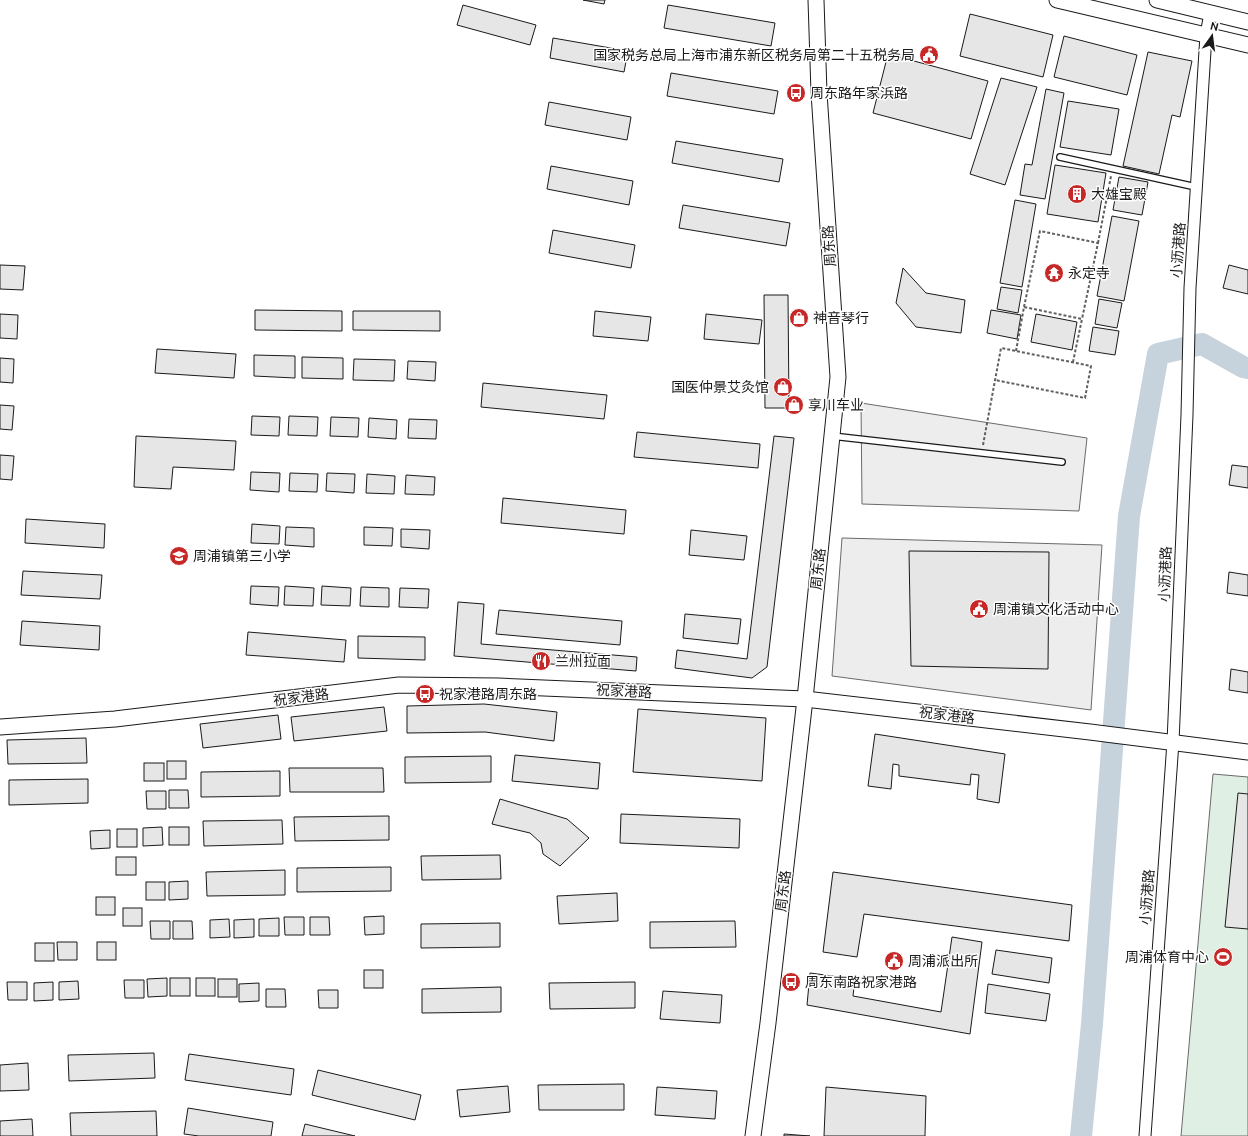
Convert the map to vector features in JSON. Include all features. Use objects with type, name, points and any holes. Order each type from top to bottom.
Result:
[{"type":"street","name":"周东路","points":[[753,1136],[768,1023],[805,699],[838,377],[820,93],[816,0]]},
{"type":"street","points":[[1057,0],[1248,45]]},
{"type":"street","points":[[1157,0],[1248,22]]},
{"type":"street","name":"小沥港路","points":[[1145,1136],[1173,742],[1187,415],[1190,288],[1206,35],[1210,13]]},
{"type":"street","name":"祝家港路","points":[[0,727],[115,720],[399,685],[498,686],[805,699],[1248,752]]},
{"type":"lane","points":[[1060,157],[1196,187]]},
{"type":"lane","points":[[832,436],[1062,462]]},
{"type":"path","points":[[1073,362],[1112,169]]},
{"type":"path","points":[[1016,351],[1040,231],[1098,243]]},
{"type":"path","points":[[1024,307],[1082,319]]},
{"type":"path","points":[[982,452],[995,380],[1001,348],[1091,366],[1085,398],[995,380]]},
{"type":"green space","name":"周浦体育中心","points":[[1213,774],[1248,777],[1248,1136],[1181,1136]]},
{"type":"shaded area","points":[[861,403],[1087,438],[1079,511],[862,504]]},
{"type":"shaded area","name":"周浦镇文化活动中心","points":[[842,538],[1102,545],[1091,710],[832,676]]},
{"type":"building","points":[[583,0],[605,0],[604,4]]},
{"type":"building","points":[[463,5],[536,25],[530,45],[457,25]]},
{"type":"building","points":[[668,5],[775,23],[771,46],[664,28]]},
{"type":"building","points":[[970,14],[1053,35],[1043,77],[960,56]]},
{"type":"building","points":[[1064,36],[1137,55],[1127,95],[1054,77]]},
{"type":"building","points":[[553,38],[628,51],[624,72],[550,58]]},
{"type":"building","points":[[1148,52],[1192,61],[1180,117],[1172,115],[1159,174],[1123,166]]},
{"type":"building","points":[[888,54],[988,81],[971,139],[873,113]]},
{"type":"building","points":[[671,73],[778,91],[774,114],[667,96]]},
{"type":"building","points":[[1001,78],[1037,87],[1005,185],[970,174]]},
{"type":"building","points":[[1046,89],[1064,93],[1045,199],[1020,195],[1025,164],[1032,165]]},
{"type":"building","points":[[1068,101],[1119,109],[1111,155],[1060,147]]},
{"type":"building","points":[[549,102],[631,117],[627,140],[545,125]]},
{"type":"building","points":[[676,141],[783,159],[779,182],[672,163]]},
{"type":"building","name":"大雄宝殿","points":[[1055,165],[1106,173],[1098,222],[1047,214]]},
{"type":"building","points":[[551,166],[633,181],[629,205],[547,189]]},
{"type":"building","points":[[1119,177],[1148,182],[1142,215],[1113,210]]},
{"type":"building","points":[[1015,200],[1036,204],[1022,287],[1000,283]]},
{"type":"building","points":[[683,205],[790,223],[786,246],[679,228]]},
{"type":"building","points":[[1112,216],[1139,221],[1124,301],[1097,296]]},
{"type":"building","points":[[553,230],[635,245],[631,268],[549,253]]},
{"type":"building","points":[[0,265],[25,266],[23,290],[0,289]]},
{"type":"building","points":[[1229,265],[1248,270],[1248,294],[1223,288]]},
{"type":"building","points":[[903,268],[926,293],[965,300],[961,333],[916,327],[896,303]]},
{"type":"building","points":[[1001,287],[1022,290],[1018,313],[997,309]]},
{"type":"building","points":[[764,295],[788,295],[789,408],[765,408]]},
{"type":"building","points":[[1099,299],[1122,303],[1117,328],[1095,324]]},
{"type":"building","points":[[255,310],[342,311],[342,331],[255,330]]},
{"type":"building","points":[[991,310],[1021,315],[1017,339],[987,333]]},
{"type":"building","points":[[353,311],[440,311],[440,331],[353,330]]},
{"type":"building","points":[[595,311],[651,317],[648,341],[593,336]]},
{"type":"building","points":[[0,314],[18,315],[17,339],[0,338]]},
{"type":"building","points":[[706,314],[762,320],[759,344],[704,339]]},
{"type":"building","points":[[1036,314],[1077,322],[1072,350],[1031,342]]},
{"type":"building","points":[[1093,327],[1119,331],[1115,355],[1089,351]]},
{"type":"building","points":[[157,349],[236,354],[234,378],[155,373]]},
{"type":"building","points":[[254,355],[295,356],[295,378],[254,376]]},
{"type":"building","points":[[302,357],[343,358],[343,379],[302,378]]},
{"type":"building","points":[[0,358],[14,359],[13,383],[0,382]]},
{"type":"building","points":[[354,359],[395,360],[394,381],[353,380]]},
{"type":"building","points":[[408,361],[436,362],[435,381],[407,379]]},
{"type":"building","points":[[483,383],[607,395],[604,419],[481,407]]},
{"type":"building","points":[[0,405],[14,406],[12,430],[0,429]]},
{"type":"building","points":[[252,416],[280,417],[279,436],[251,435]]},
{"type":"building","points":[[289,416],[318,417],[317,436],[288,435]]},
{"type":"building","points":[[331,417],[359,418],[358,437],[330,436]]},
{"type":"building","points":[[369,418],[397,420],[396,439],[368,437]]},
{"type":"building","points":[[409,419],[437,420],[436,439],[408,438]]},
{"type":"building","points":[[637,432],[760,444],[758,468],[634,457]]},
{"type":"building","points":[[136,436],[236,441],[234,470],[173,467],[171,489],[134,487]]},
{"type":"building","points":[[774,436],[794,438],[767,667],[752,678],[675,668],[677,650],[747,659]]},
{"type":"building","points":[[0,455],[14,456],[12,480],[0,479]]},
{"type":"building","points":[[1232,465],[1248,467],[1248,488],[1229,485]]},
{"type":"building","points":[[251,472],[280,473],[279,492],[250,490]]},
{"type":"building","points":[[290,473],[318,474],[317,492],[289,491]]},
{"type":"building","points":[[327,473],[355,474],[354,493],[326,491]]},
{"type":"building","points":[[367,474],[395,476],[394,494],[366,493]]},
{"type":"building","points":[[406,475],[435,477],[434,495],[405,494]]},
{"type":"building","points":[[503,498],[626,510],[624,534],[501,523]]},
{"type":"building","points":[[26,519],[105,524],[104,548],[25,543]]},
{"type":"building","points":[[252,524],[280,526],[279,544],[251,543]]},
{"type":"building","points":[[286,527],[314,528],[314,547],[285,545]]},
{"type":"building","points":[[364,527],[393,528],[392,546],[364,545]]},
{"type":"building","points":[[401,529],[430,530],[429,549],[401,547]]},
{"type":"building","points":[[691,530],[747,536],[744,560],[689,555]]},
{"type":"building","name":"周浦镇文化活动中心","points":[[909,551],[1049,552],[1048,669],[911,666]]},
{"type":"building","points":[[23,571],[102,575],[100,599],[21,595]]},
{"type":"building","points":[[1229,572],[1248,575],[1248,596],[1227,593]]},
{"type":"building","points":[[251,586],[279,587],[278,606],[250,604]]},
{"type":"building","points":[[285,586],[314,588],[313,606],[284,605]]},
{"type":"building","points":[[322,586],[351,588],[350,606],[321,605]]},
{"type":"building","points":[[361,587],[389,588],[389,607],[360,606]]},
{"type":"building","points":[[400,588],[429,589],[428,608],[399,607]]},
{"type":"building","points":[[458,602],[484,604],[481,644],[637,657],[636,671],[454,656]]},
{"type":"building","points":[[499,610],[622,621],[620,645],[496,634]]},
{"type":"building","points":[[685,614],[741,619],[738,644],[683,638]]},
{"type":"building","points":[[22,621],[100,626],[99,650],[20,645]]},
{"type":"building","points":[[248,632],[346,640],[344,662],[246,655]]},
{"type":"building","points":[[358,636],[425,637],[425,660],[358,658]]},
{"type":"building","points":[[1231,669],[1248,672],[1248,693],[1229,690]]},
{"type":"building","points":[[484,704],[557,712],[554,741],[485,732],[407,733],[407,706]]},
{"type":"building","points":[[384,707],[387,731],[294,741],[291,717]]},
{"type":"building","points":[[638,709],[766,718],[762,781],[633,772]]},
{"type":"building","points":[[278,715],[281,739],[203,748],[200,724]]},
{"type":"building","points":[[875,734],[1005,754],[999,803],[977,799],[979,775],[971,774],[970,785],[899,776],[899,765],[893,764],[891,789],[868,786]]},
{"type":"building","points":[[86,738],[87,763],[8,764],[7,740]]},
{"type":"building","points":[[515,755],[600,763],[598,789],[512,781]]},
{"type":"building","points":[[491,756],[491,782],[405,783],[405,757]]},
{"type":"building","points":[[167,761],[186,761],[186,779],[167,779]]},
{"type":"building","points":[[144,763],[164,763],[164,781],[144,781]]},
{"type":"building","points":[[289,768],[383,768],[384,792],[290,792]]},
{"type":"building","points":[[280,771],[280,796],[201,797],[201,772]]},
{"type":"building","points":[[88,779],[88,803],[9,805],[9,780]]},
{"type":"building","points":[[169,790],[188,790],[189,808],[169,808]]},
{"type":"building","points":[[146,791],[166,791],[166,809],[147,809]]},
{"type":"building","points":[[1238,793],[1248,794],[1248,929],[1225,927]]},
{"type":"building","points":[[500,799],[567,819],[589,838],[560,866],[543,854],[541,843],[530,833],[492,824]]},
{"type":"building","points":[[621,814],[740,819],[739,848],[620,843]]},
{"type":"building","points":[[389,816],[389,840],[295,841],[294,817]]},
{"type":"building","points":[[282,820],[283,844],[204,846],[203,821]]},
{"type":"building","points":[[162,827],[163,845],[143,846],[143,828]]},
{"type":"building","points":[[169,827],[189,827],[189,845],[169,845]]},
{"type":"building","points":[[117,829],[137,829],[137,847],[117,847]]},
{"type":"building","points":[[110,830],[110,848],[91,849],[90,831]]},
{"type":"building","points":[[500,855],[501,879],[422,880],[421,856]]},
{"type":"building","points":[[116,857],[136,857],[136,875],[116,875]]},
{"type":"building","points":[[391,867],[391,891],[297,892],[297,868]]},
{"type":"building","points":[[285,870],[285,895],[207,896],[206,872]]},
{"type":"building","points":[[833,872],[1072,905],[1069,941],[864,914],[857,957],[823,952]]},
{"type":"building","points":[[188,881],[188,899],[169,900],[169,882]]},
{"type":"building","points":[[146,882],[165,882],[165,900],[146,900]]},
{"type":"building","points":[[617,893],[618,921],[559,924],[557,896]]},
{"type":"building","points":[[96,897],[115,897],[115,915],[96,915]]},
{"type":"building","points":[[123,908],[142,908],[142,926],[123,926]]},
{"type":"building","points":[[384,916],[384,934],[365,935],[364,917]]},
{"type":"building","points":[[284,917],[304,917],[304,935],[285,935]]},
{"type":"building","points":[[310,917],[329,917],[330,935],[310,935]]},
{"type":"building","points":[[279,918],[279,936],[259,936],[259,919]]},
{"type":"building","points":[[229,919],[230,937],[210,938],[210,920]]},
{"type":"building","points":[[254,919],[254,937],[234,938],[234,920]]},
{"type":"building","points":[[150,921],[170,921],[170,939],[151,939]]},
{"type":"building","points":[[173,921],[192,921],[193,939],[173,939]]},
{"type":"building","points":[[735,921],[736,947],[650,948],[650,922]]},
{"type":"building","points":[[500,923],[500,947],[421,948],[421,924]]},
{"type":"building","points":[[952,937],[982,942],[970,1034],[807,1005],[810,973],[855,979],[853,996],[941,1012]]},
{"type":"building","points":[[57,942],[77,942],[77,960],[58,960]]},
{"type":"building","points":[[97,942],[116,942],[116,960],[97,960]]},
{"type":"building","points":[[35,943],[54,943],[54,961],[35,961]]},
{"type":"building","points":[[996,950],[1052,958],[1049,983],[992,974]]},
{"type":"building","points":[[364,970],[383,970],[383,988],[364,988]]},
{"type":"building","points":[[167,978],[167,996],[148,997],[147,979]]},
{"type":"building","points":[[170,978],[190,978],[190,996],[170,996]]},
{"type":"building","points":[[196,978],[215,978],[215,996],[196,996]]},
{"type":"building","points":[[218,979],[237,979],[237,997],[218,997]]},
{"type":"building","points":[[124,980],[144,980],[144,998],[125,998]]},
{"type":"building","points":[[78,981],[79,999],[59,1000],[59,982]]},
{"type":"building","points":[[7,982],[27,982],[27,1000],[8,1000]]},
{"type":"building","points":[[53,982],[53,1000],[34,1001],[34,983]]},
{"type":"building","points":[[635,982],[635,1008],[550,1009],[549,983]]},
{"type":"building","points":[[259,983],[259,1001],[239,1002],[239,984]]},
{"type":"building","points":[[988,984],[1050,994],[1046,1021],[985,1013]]},
{"type":"building","points":[[501,987],[501,1012],[422,1013],[422,989]]},
{"type":"building","points":[[266,989],[285,989],[286,1007],[266,1007]]},
{"type":"building","points":[[318,990],[338,990],[338,1008],[319,1008]]},
{"type":"building","points":[[663,991],[722,995],[720,1023],[660,1019]]},
{"type":"building","points":[[154,1053],[155,1078],[69,1081],[68,1055]]},
{"type":"building","points":[[189,1054],[294,1069],[291,1095],[185,1080]]},
{"type":"building","points":[[28,1063],[29,1090],[0,1091],[0,1065]]},
{"type":"building","points":[[318,1070],[421,1095],[415,1120],[312,1095]]},
{"type":"building","points":[[624,1084],[624,1110],[539,1110],[538,1085]]},
{"type":"building","points":[[508,1086],[510,1112],[460,1117],[457,1090]]},
{"type":"building","points":[[657,1087],[717,1091],[715,1119],[655,1115]]},
{"type":"building","points":[[826,1087],[926,1096],[925,1136],[824,1136]]},
{"type":"building","points":[[188,1108],[273,1122],[271,1136],[199,1136],[184,1134]]},
{"type":"building","points":[[156,1111],[157,1136],[71,1136],[70,1113]]},
{"type":"building","points":[[32,1119],[33,1136],[0,1136],[0,1121]]},
{"type":"building","points":[[305,1124],[355,1136],[302,1136]]},
{"type":"building","points":[[784,1134],[810,1136],[784,1136]]},
{"type":"waterway","points":[[1081,1136],[1092,1024],[1129,516],[1158,354],[1202,344],[1243,367],[1248,368]]},
{"type":"place","name":"国家税务总局上海市浦东新区税务局第二十五税务局","points":[[929,55]]},
{"type":"place","name":"周东路年家浜路","points":[[796,93]]},
{"type":"place","name":"大雄宝殿","points":[[1077,194]]},
{"type":"place","name":"永定寺","points":[[1054,273]]},
{"type":"place","name":"神音琴行","points":[[799,318]]},
{"type":"place","name":"国医仲景艾灸馆","points":[[783,387]]},
{"type":"place","name":"享川车业","points":[[794,405]]},
{"type":"place","name":"周浦镇第三小学","points":[[179,556]]},
{"type":"place","name":"周浦镇文化活动中心","points":[[979,609]]},
{"type":"place","name":"兰州拉面","points":[[541,661]]},
{"type":"place","name":"祝家港路周东路","points":[[425,694]]},
{"type":"place","name":"周浦体育中心","points":[[1223,957]]},
{"type":"place","name":"周浦派出所","points":[[894,961]]},
{"type":"place","name":"周东南路祝家港路","points":[[791,982]]}]
